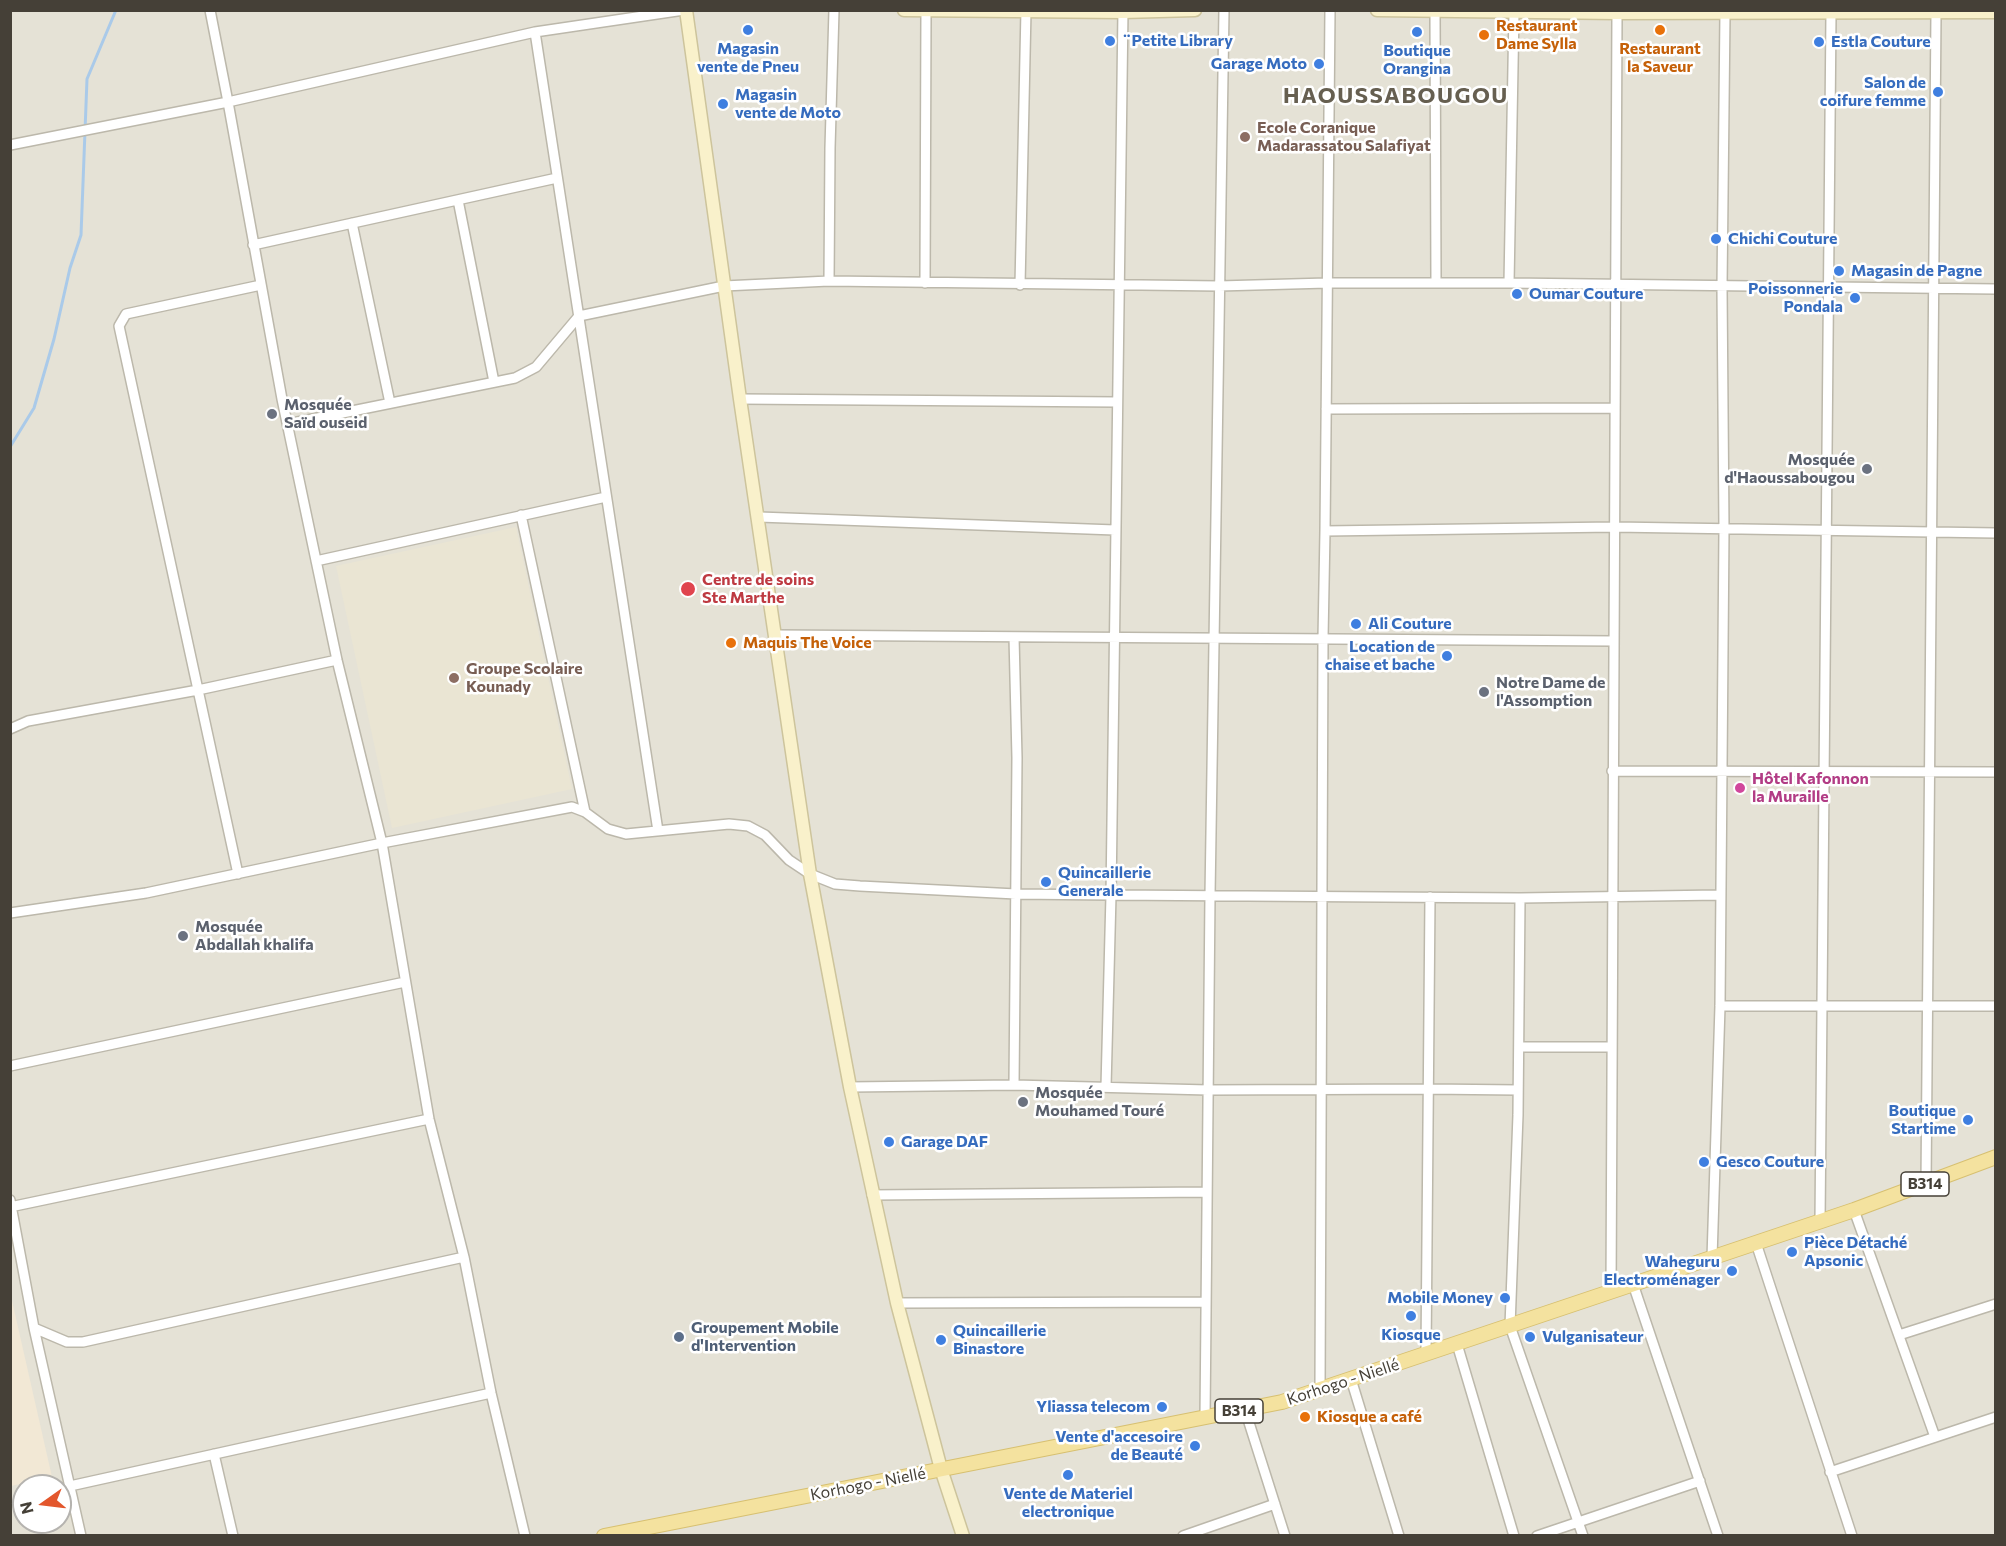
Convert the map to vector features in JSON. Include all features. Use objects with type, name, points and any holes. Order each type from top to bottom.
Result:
[{"type":"main road","name":"B314","points":[[1854,1210],[1995,1157]]},
{"type":"main road","name":"Korhogo - Niellé","points":[[604,1536],[647,1531],[1282,1402],[1854,1210]]},
{"type":"street","points":[[210,10],[253,245],[316,561],[337,660],[382,843],[429,1119],[464,1257],[491,1393],[525,1536]]},
{"type":"street","points":[[10,144],[228,102],[535,32],[685,10],[810,874],[872,1195],[897,1303],[941,1470],[963,1536]]},
{"type":"street","points":[[829,281],[834,10]]},
{"type":"street","points":[[904,10],[1195,10]]},
{"type":"street","points":[[1205,1418],[1210,895],[1224,10]]},
{"type":"street","points":[[1320,1390],[1323,638],[1326,531],[1330,10]]},
{"type":"street","points":[[1377,10],[1617,13],[1995,12]]},
{"type":"street","points":[[925,283],[926,11]]},
{"type":"street","points":[[1020,285],[1026,11]]},
{"type":"street","points":[[1106,1087],[1111,895],[1123,11]]},
{"type":"street","points":[[1435,12],[1436,283]]},
{"type":"street","points":[[1509,283],[1514,12]]},
{"type":"street","points":[[1611,1292],[1617,13]]},
{"type":"street","points":[[1712,1258],[1720,1006],[1725,13]]},
{"type":"street","points":[[1820,1221],[1831,13]]},
{"type":"street","points":[[1926,1184],[1936,13]]},
{"type":"street","points":[[535,32],[658,831]]},
{"type":"street","points":[[253,245],[557,178]]},
{"type":"street","points":[[458,200],[494,382]]},
{"type":"street","points":[[352,223],[390,403]]},
{"type":"street","points":[[288,424],[515,378],[536,367],[579,316],[724,286],[829,281],[1020,285],[1219,286],[1327,283],[1509,283],[1995,289]]},
{"type":"street","points":[[238,874],[119,326],[126,315],[261,285]]},
{"type":"street","points":[[740,399],[1117,402]]},
{"type":"street","points":[[1326,409],[1615,408]]},
{"type":"street","points":[[316,561],[606,497]]},
{"type":"street","points":[[521,515],[585,812]]},
{"type":"street","points":[[759,517],[1115,530]]},
{"type":"street","points":[[1326,531],[1614,527],[1995,533]]},
{"type":"street","points":[[775,635],[1614,641]]},
{"type":"street","points":[[1014,637],[1017,758],[1014,1085]]},
{"type":"street","points":[[10,729],[28,721],[198,690],[337,660]]},
{"type":"street","points":[[1612,771],[1995,772]]},
{"type":"street","points":[[10,913],[146,893],[382,843],[572,807],[585,812],[608,829],[626,834],[729,824],[748,826],[765,835],[789,860],[810,874],[835,884],[1016,894],[1520,898],[1719,895]]},
{"type":"street","points":[[1426,1354],[1430,897]]},
{"type":"street","points":[[1520,898],[1518,1090],[1510,1326],[1582,1536]]},
{"type":"street","points":[[10,1066],[405,982]]},
{"type":"street","points":[[1720,1006],[1995,1006]]},
{"type":"street","points":[[1518,1047],[1612,1047]]},
{"type":"street","points":[[850,1087],[1014,1085],[1209,1090],[1518,1090]]},
{"type":"street","points":[[67,1474],[34,1328],[11,1204],[429,1119]]},
{"type":"street","points":[[872,1195],[1206,1192]]},
{"type":"street","points":[[1854,1210],[1935,1437]]},
{"type":"street","points":[[1756,1243],[1852,1536]]},
{"type":"street","points":[[34,1328],[67,1342],[83,1342],[464,1257]]},
{"type":"street","points":[[1633,1284],[1718,1536]]},
{"type":"street","points":[[897,1303],[1206,1302]]},
{"type":"street","points":[[1899,1335],[1995,1304]]},
{"type":"street","points":[[1457,1344],[1514,1536]]},
{"type":"street","points":[[1351,1379],[1398,1536]]},
{"type":"street","points":[[72,1486],[491,1393]]},
{"type":"street","points":[[1245,1410],[1285,1536]]},
{"type":"street","points":[[1830,1472],[1995,1417]]},
{"type":"street","points":[[214,1454],[233,1536]]},
{"type":"street","points":[[1537,1536],[1700,1481]]},
{"type":"street","points":[[72,1495],[81,1536]]},
{"type":"street","points":[[1183,1536],[1275,1504]]},
{"type":"shaded area","points":[[10,11],[1995,11],[1995,1535],[11,1535]]},
{"type":"shaded area","name":"Groupe Scolaire Kounady","points":[[516,527],[572,789],[392,828],[336,566]]},
{"type":"shaded area","points":[[10,1292],[51,1474],[12,1474],[12,1486],[10,1486]]},
{"type":"waterway","points":[[10,447],[34,408],[54,339],[70,268],[81,235],[87,79],[116,10]]},
{"type":"place","name":"Magasin vente de Pneu","points":[[748,30]]},
{"type":"place","name":"Restaurant la Saveur","points":[[1660,30]]},
{"type":"place","name":"Boutique Orangina","points":[[1417,32]]},
{"type":"place","name":"Restaurant Dame Sylla","points":[[1484,35]]},
{"type":"place","name":"¨Petite Library","points":[[1110,41]]},
{"type":"place","name":"Estla Couture","points":[[1819,42]]},
{"type":"place","name":"Garage Moto","points":[[1319,64]]},
{"type":"place","name":"Salon de coifure femme","points":[[1938,92]]},
{"type":"place","name":"Magasin vente de Moto","points":[[723,104]]},
{"type":"place","name":"Ecole Coranique Madarassatou Salafiyat","points":[[1245,137]]},
{"type":"place","name":"Chichi Couture","points":[[1716,239]]},
{"type":"place","name":"Magasin de Pagne","points":[[1839,271]]},
{"type":"place","name":"Oumar Couture","points":[[1517,294]]},
{"type":"place","name":"Poissonnerie Pondala","points":[[1855,298]]},
{"type":"place","name":"Mosquée Saïd ouseid","points":[[272,414]]},
{"type":"place","name":"Mosquée d'Haoussabougou","points":[[1867,469]]},
{"type":"place","name":"Centre de soins Ste Marthe","points":[[688,589]]},
{"type":"place","name":"Ali Couture","points":[[1356,624]]},
{"type":"place","name":"Maquis The Voice","points":[[731,643]]},
{"type":"place","name":"Location de chaise et bache","points":[[1447,656]]},
{"type":"place","name":"Groupe Scolaire Kounady","points":[[454,678]]},
{"type":"place","name":"Notre Dame de l'Assomption","points":[[1484,692]]},
{"type":"place","name":"Hôtel Kafonnon la Muraille","points":[[1740,788]]},
{"type":"place","name":"Quincaillerie Generale","points":[[1046,882]]},
{"type":"place","name":"Mosquée Abdallah khalifa","points":[[183,936]]},
{"type":"place","name":"Mosquée Mouhamed Touré","points":[[1023,1102]]},
{"type":"place","name":"Boutique Startime","points":[[1968,1120]]},
{"type":"place","name":"Garage DAF","points":[[889,1142]]},
{"type":"place","name":"Gesco Couture","points":[[1704,1162]]},
{"type":"place","name":"Pièce Détaché Apsonic","points":[[1792,1252]]},
{"type":"place","name":"Waheguru Electroménager","points":[[1732,1271]]},
{"type":"place","name":"Mobile Money","points":[[1505,1298]]},
{"type":"place","name":"Kiosque","points":[[1411,1316]]},
{"type":"place","name":"Groupement Mobile d'Intervention","points":[[679,1337]]},
{"type":"place","name":"Vulganisateur","points":[[1530,1337]]},
{"type":"place","name":"Quincaillerie Binastore","points":[[941,1340]]},
{"type":"place","name":"Yliassa telecom","points":[[1162,1407]]},
{"type":"place","name":"Kiosque a café","points":[[1305,1417]]},
{"type":"place","name":"Vente d'accesoire de Beauté","points":[[1195,1446]]},
{"type":"place","name":"Vente de Materiel electronique","points":[[1068,1475]]},
{"type":"district","name":"HAOUSSABOUGOU","points":[[1396,96]]}]
